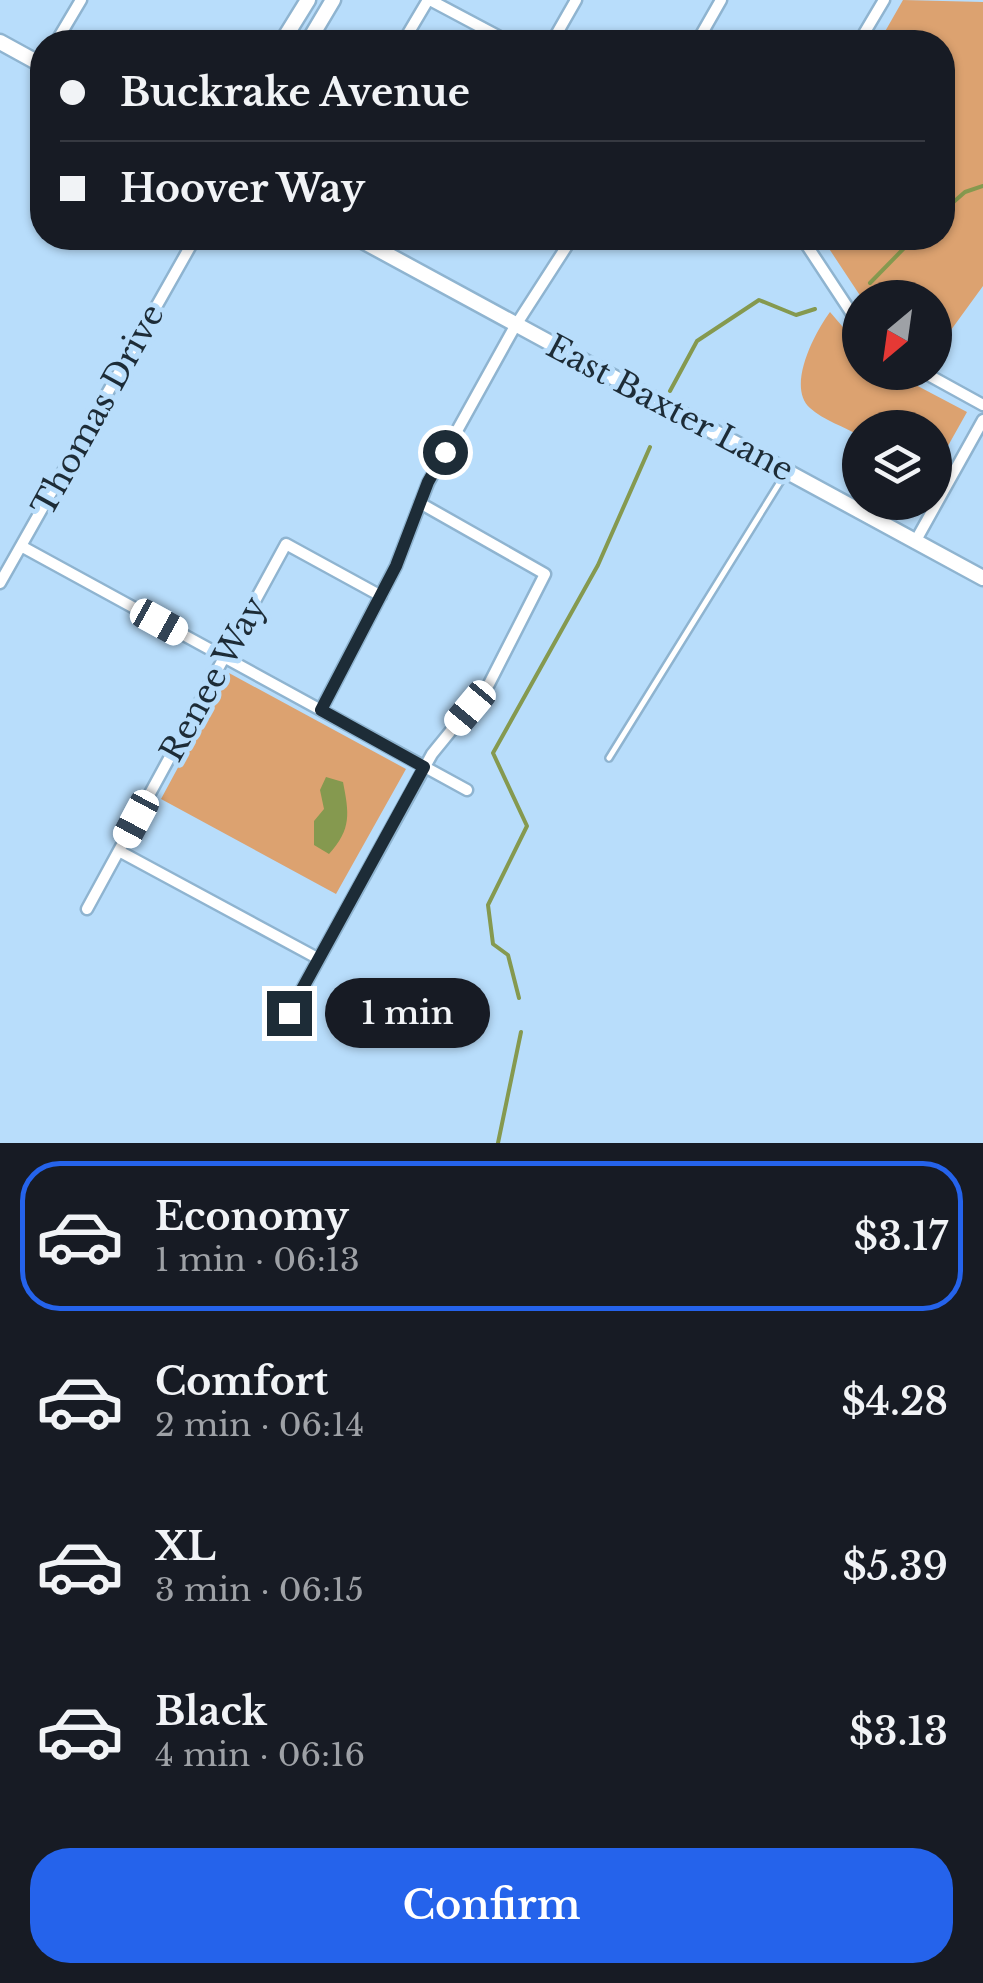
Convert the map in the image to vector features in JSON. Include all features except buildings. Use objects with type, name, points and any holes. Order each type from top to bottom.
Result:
[{"type":"main road","points":[[289,30],[308,0]]},
{"type":"main road","points":[[315,30],[332,0]]},
{"type":"main road","points":[[0,42],[30,58]]},
{"type":"main road","name":"East Baxter Lane","points":[[379,250],[983,578]]},
{"type":"street","points":[[63,30],[81,0]]},
{"type":"street","points":[[410,30],[429,0],[486,30]]},
{"type":"street","points":[[559,30],[576,0]]},
{"type":"street","points":[[704,30],[721,0]]},
{"type":"street","points":[[865,30],[884,0]]},
{"type":"street","name":"Thomas Drive","points":[[0,583],[188,250]]},
{"type":"street","points":[[321,710],[381,596],[420,503],[563,250]]},
{"type":"street","points":[[810,250],[842,299]]},
{"type":"street","points":[[952,388],[983,405]]},
{"type":"street","points":[[915,542],[983,420]]},
{"type":"street","points":[[289,1013],[424,767],[489,684],[545,574],[420,503]]},
{"type":"street","name":"Renee Way","points":[[87,910],[286,544],[381,596]]},
{"type":"street","points":[[21,546],[467,790]]},
{"type":"street","points":[[119,852],[318,959]]},
{"type":"lane","points":[[609,758],[787,472]]},
{"type":"shaded area","points":[[903,0],[983,2],[983,286],[952,329],[952,280],[850,280],[830,250],[955,250],[955,30],[886,30]]},
{"type":"shaded area","points":[[830,312],[842,326],[842,390],[925,390],[967,412],[952,439],[952,410],[842,410],[842,427],[815,412],[803,399],[801,387],[805,360]]},
{"type":"shaded area","points":[[229,673],[406,769],[336,894],[161,799]]},
{"type":"shaded area","points":[[326,777],[343,782],[347,812],[342,837],[329,854],[314,845],[314,821],[324,809],[320,790]]},
{"type":"waterway","points":[[955,201],[965,192],[983,186]]},
{"type":"waterway","points":[[873,280],[902,250]]},
{"type":"waterway","points":[[670,391],[697,341],[759,300],[796,315],[815,309]]},
{"type":"waterway","points":[[519,998],[508,955],[493,944],[488,905],[527,826],[493,753],[598,565],[650,447]]},
{"type":"waterway","points":[[498,1143],[521,1032]]},
{"type":"route","points":[[289,1013],[424,767],[321,710],[396,566],[428,482],[445,452]]}]
